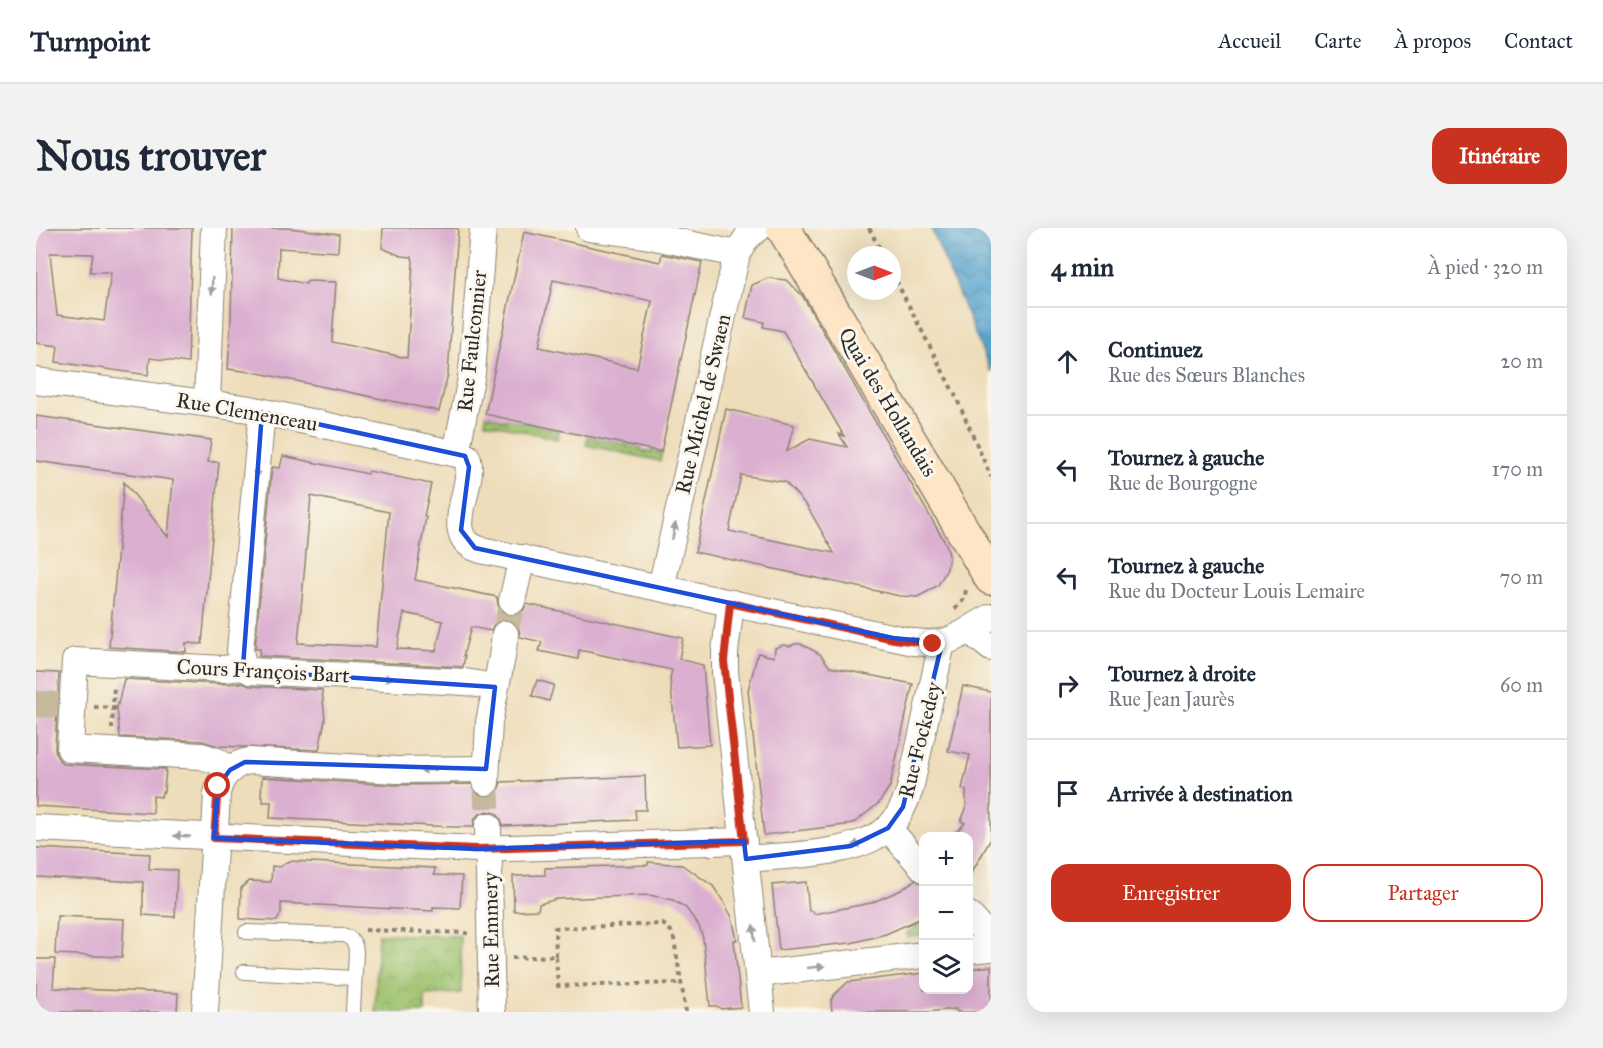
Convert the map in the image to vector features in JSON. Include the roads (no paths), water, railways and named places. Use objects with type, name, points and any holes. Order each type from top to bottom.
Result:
[{"type":"street","points":[[207,403],[214,228]]},
{"type":"street","name":"Rue Faulconnier","points":[[456,453],[472,373],[483,228]]},
{"type":"street","points":[[589,228],[645,235],[737,254]]},
{"type":"street","name":"Rue Michel de Swaen","points":[[661,588],[737,254],[747,237],[759,228]]},
{"type":"street","name":"Quai des Hollandais","points":[[783,228],[987,564]]},
{"type":"street","name":"Quai des Hollandais","points":[[803,228],[987,564]]},
{"type":"street","name":"Rue Clemenceau","points":[[36,381],[262,412],[456,453]]},
{"type":"street","points":[[243,667],[240,656],[262,412]]},
{"type":"street","points":[[456,453],[465,456],[469,463],[461,513],[461,530],[466,541],[475,548],[894,639],[928,644],[942,643],[984,625]]},
{"type":"street","points":[[512,601],[522,558]]},
{"type":"street","points":[[987,564],[986,603],[982,613],[991,648]]},
{"type":"street","points":[[730,603],[724,661],[762,1012]]},
{"type":"street","points":[[205,1012],[218,786],[230,770],[250,761],[486,775],[489,722],[505,634]]},
{"type":"street","name":"Rue Fockedey","points":[[36,828],[214,838],[489,838],[745,850],[840,849],[865,841],[888,828],[903,807],[910,789],[942,643]]},
{"type":"street","name":"Cours François Bart","points":[[230,770],[217,761],[201,756],[70,749],[77,706],[75,661],[230,669],[243,667],[251,671],[465,682],[495,687]]},
{"type":"street","points":[[888,828],[919,863]]},
{"type":"street","name":"Rue Emmery","points":[[489,838],[492,1012]]},
{"type":"street","points":[[973,919],[991,939]]},
{"type":"street","points":[[973,950],[991,948]]},
{"type":"street","points":[[758,974],[919,956]]},
{"type":"lane","points":[[246,932],[342,935],[352,940],[356,951],[353,1012]]},
{"type":"lane","points":[[244,972],[354,978]]},
{"type":"water","points":[[931,228],[991,228],[991,372]]},
{"type":"tunnel","points":[[505,634],[512,601]]},
{"type":"tunnel","points":[[36,704],[61,705]]},
{"type":"tunnel","points":[[486,782],[488,826]]}]
